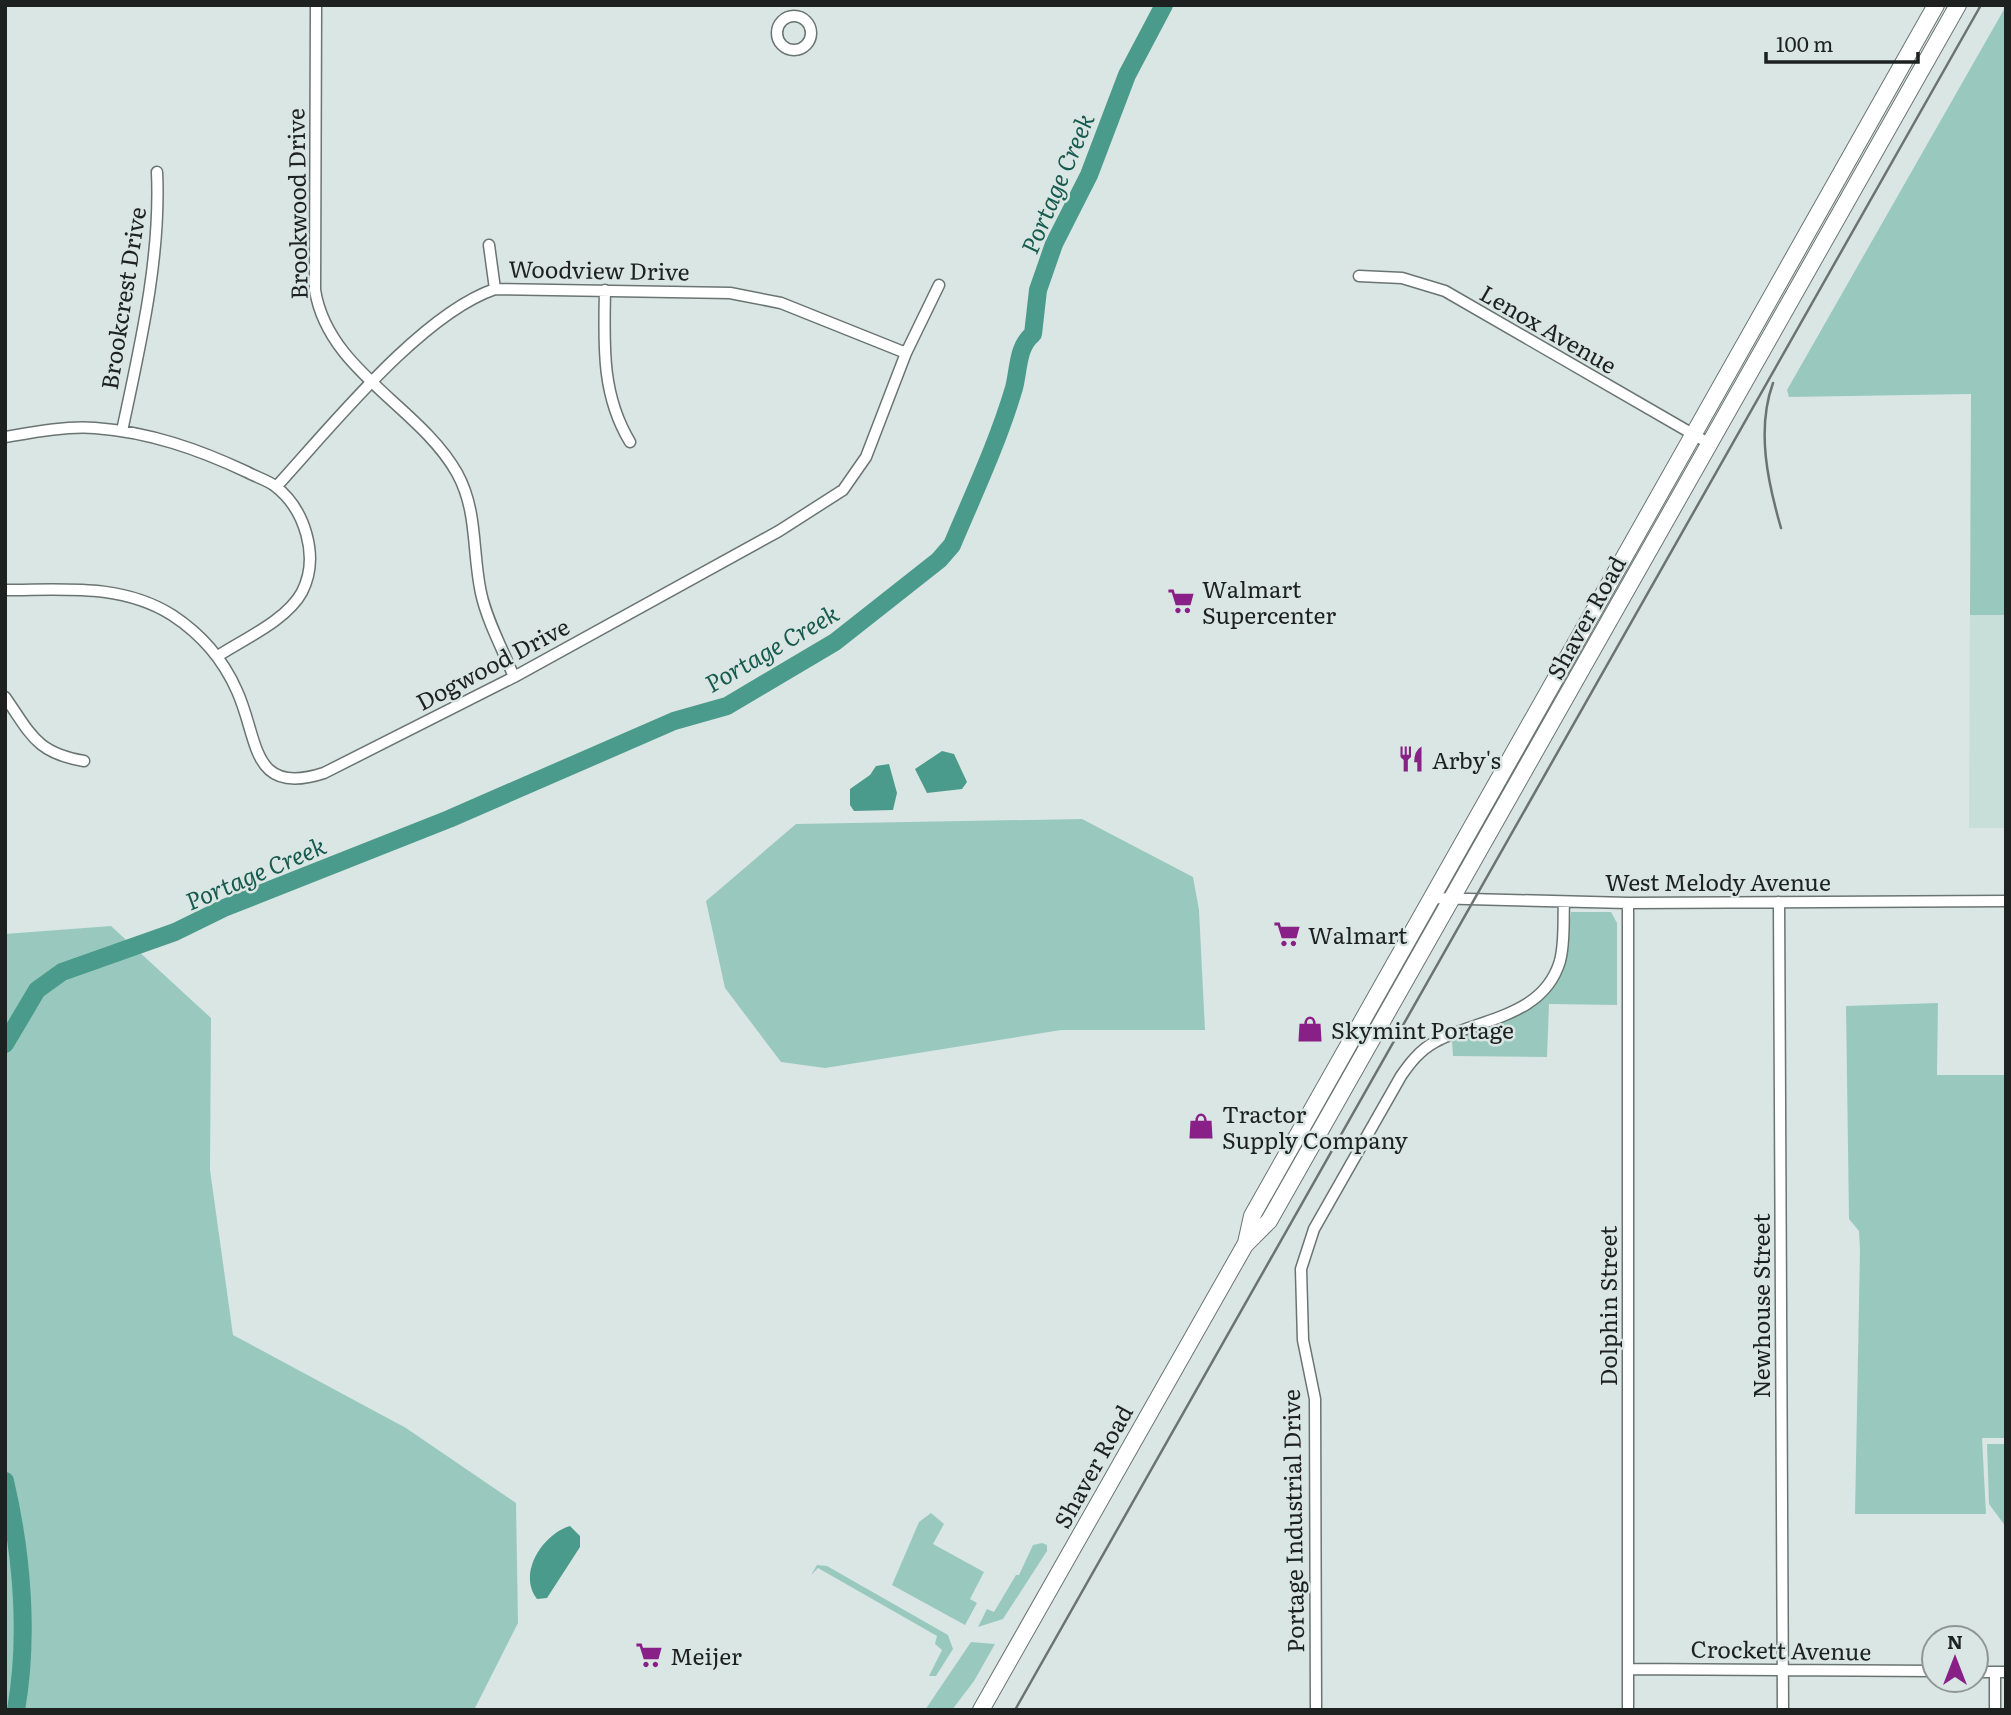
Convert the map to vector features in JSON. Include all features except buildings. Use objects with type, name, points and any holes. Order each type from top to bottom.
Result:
[{"type":"main road","name":"Shaver Road","points":[[1245,1245],[1252,1216],[1936,5]]},
{"type":"main road","name":"Shaver Road","points":[[981,1710],[1245,1245],[1269,1221],[1958,5]]},
{"type":"street","name":"Brookwood Drive","points":[[316,5],[316,297],[322,319],[330,334],[372,383],[424,434],[457,472],[473,517],[481,593],[514,677]]},
{"type":"street","name":"Brookcrest Drive","points":[[122,431],[151,273],[159,201],[157,172]]},
{"type":"street","points":[[489,245],[495,289]]},
{"type":"street","name":"Lenox Avenue","points":[[1359,276],[1402,278],[1445,291],[1710,444]]},
{"type":"street","name":"Dogwood Drive","points":[[5,590],[102,590],[139,598],[186,625],[218,656],[238,692],[260,760],[278,777],[306,779],[336,768],[514,677],[779,531],[843,490],[866,457],[906,353],[939,285]]},
{"type":"street","name":"Woodview Drive","points":[[276,487],[372,383],[448,314],[475,296],[495,289],[707,291],[753,297],[781,303],[906,353]]},
{"type":"street","points":[[605,290],[606,382],[617,420],[630,442]]},
{"type":"street","points":[[5,437],[53,430],[92,428],[122,431],[183,445],[276,487],[302,519],[309,537],[307,572],[302,592],[278,617],[218,656]]},
{"type":"street","points":[[5,697],[34,739],[47,752],[84,761]]},
{"type":"street","name":"West Melody Avenue","points":[[1430,898],[1628,903],[2006,901]]},
{"type":"street","name":"Portage Industrial Drive","points":[[1316,1710],[1315,1399],[1301,1316],[1305,1251],[1401,1076],[1419,1053],[1449,1035],[1523,1008],[1545,988],[1559,964],[1562,951],[1564,902]]},
{"type":"street","name":"Newhouse Street","points":[[1779,902],[1783,1710]]},
{"type":"street","name":"Dolphin Street","points":[[1628,903],[1628,1710]]},
{"type":"street","name":"Crockett Avenue","points":[[1628,1668],[1920,1671]]},
{"type":"street","points":[[1995,1710],[2000,1672]]},
{"type":"shaded area","points":[[2006,6],[2006,615],[1970,615],[1971,394],[1789,397],[1787,390]]},
{"type":"shaded area","points":[[1970,615],[2006,615],[2006,828],[1969,828]]},
{"type":"shaded area","points":[[942,751],[954,754],[967,782],[962,789],[927,793],[915,769]]},
{"type":"shaded area","points":[[889,764],[897,793],[893,810],[854,811],[850,805],[850,789],[870,775],[876,766]]},
{"type":"shaded area","points":[[1082,819],[1193,877],[1199,910],[1205,1030],[1061,1030],[825,1068],[781,1062],[725,988],[706,901],[796,824]]},
{"type":"shaded area","points":[[1571,912],[1611,912],[1617,923],[1617,1005],[1549,1004],[1547,1057],[1453,1056],[1452,1040],[1507,1019],[1537,1000],[1550,987],[1567,950]]},
{"type":"shaded area","points":[[111,926],[211,1018],[210,1170],[233,1335],[406,1428],[516,1503],[518,1623],[474,1710],[5,1710],[5,934]]},
{"type":"shaded area","points":[[1938,1003],[1937,1075],[2006,1075],[2006,1438],[1982,1438],[1986,1514],[1855,1514],[1860,1250],[1859,1231],[1849,1219],[1846,1006]]},
{"type":"shaded area","points":[[1987,1444],[2006,1444],[2006,1527],[1989,1504]]},
{"type":"shaded area","points":[[931,1513],[944,1524],[933,1544],[984,1572],[970,1599],[977,1603],[965,1625],[892,1585],[919,1522]]},
{"type":"shaded area","points":[[570,1526],[580,1536],[580,1547],[547,1598],[537,1599],[530,1578],[536,1556],[551,1537]]},
{"type":"shaded area","points":[[1033,1545],[1047,1545],[1047,1551],[1003,1619],[978,1627],[987,1609],[994,1612],[1016,1575],[1019,1575]]},
{"type":"shaded area","points":[[817,1565],[827,1566],[948,1635],[953,1649],[936,1676],[929,1676],[942,1650],[935,1644],[937,1636],[818,1568],[811,1575]]},
{"type":"shaded area","points":[[971,1642],[995,1644],[974,1681],[952,1710],[925,1710]]},
{"type":"waterway","name":"Portage Creek","points":[[5,1044],[37,990],[62,972],[175,932],[224,908],[449,819],[674,721],[727,706],[835,642],[939,560],[952,545],[1001,428],[1014,388],[1021,352],[1033,334],[1038,290],[1054,244],[1089,175],[1127,75],[1164,5]]},
{"type":"waterway","name":"Portage Creek","points":[[5,1481],[16,1537],[22,1595],[22,1653],[16,1710]]},
{"type":"railway","points":[[1015,1710],[1981,5]]},
{"type":"railway","points":[[1773,383],[1765,419],[1765,438],[1768,475],[1781,528]]},
{"type":"place","name":"Walmart Supercenter","points":[[1181,601]]},
{"type":"place","name":"Arby's","points":[[1411,759]]},
{"type":"place","name":"Walmart","points":[[1287,934]]},
{"type":"place","name":"Skymint Portage","points":[[1310,1029]]},
{"type":"place","name":"Tractor Supply Company","points":[[1201,1126]]},
{"type":"place","name":"Meijer","points":[[649,1655]]}]
